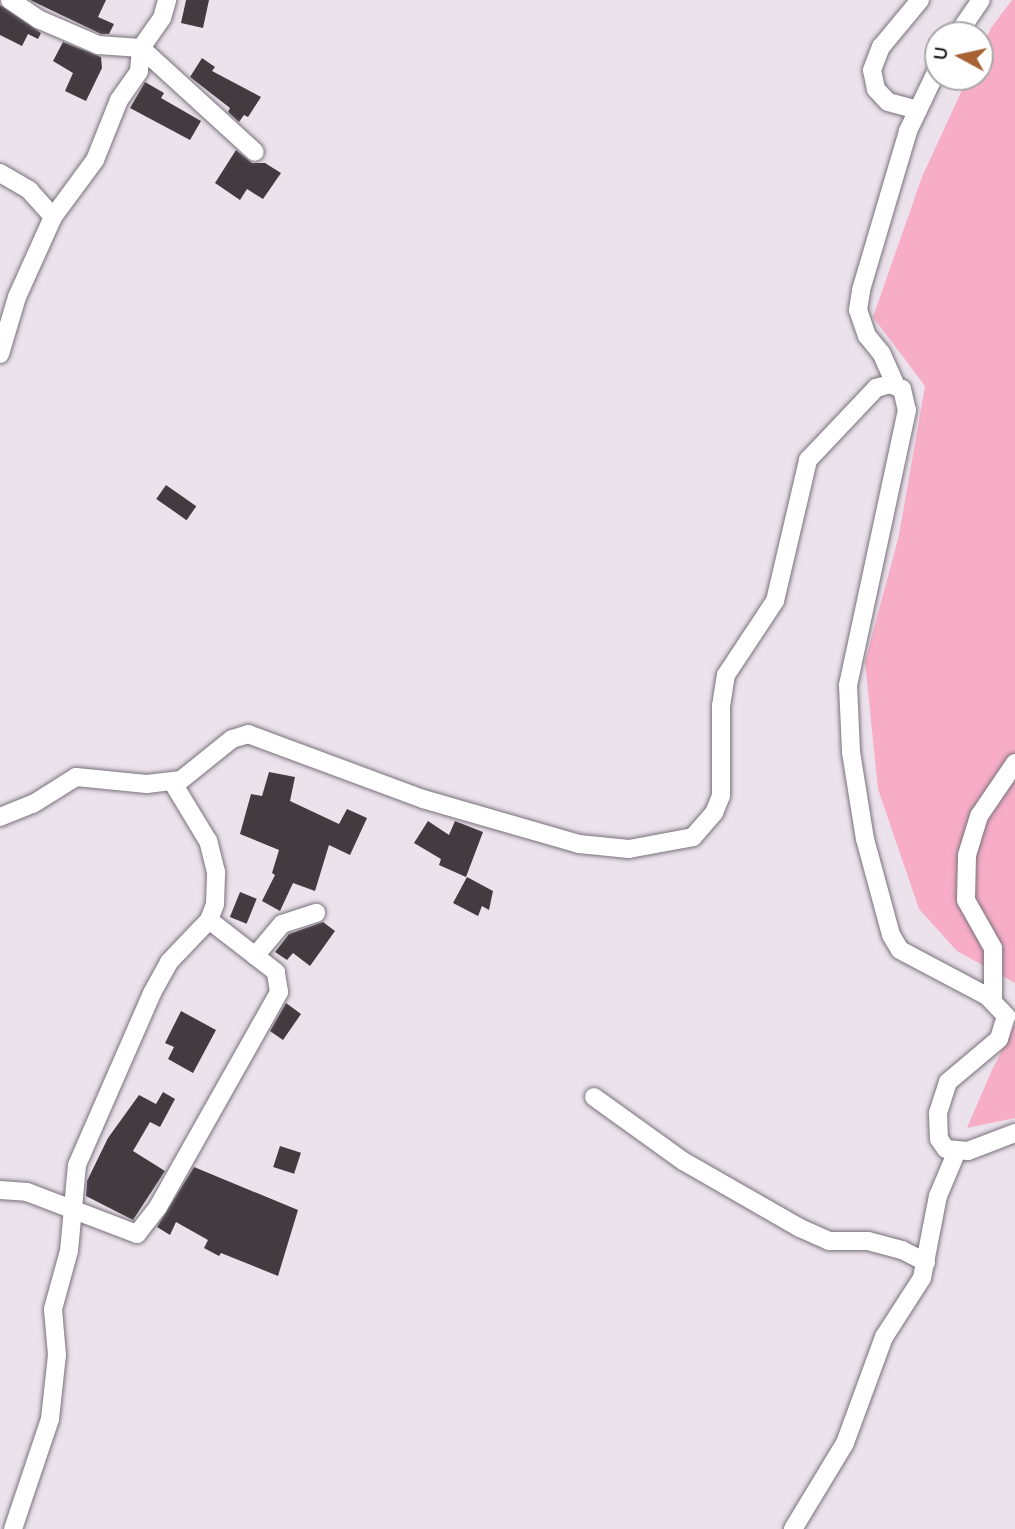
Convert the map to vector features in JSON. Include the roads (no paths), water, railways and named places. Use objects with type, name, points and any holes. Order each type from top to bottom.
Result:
[{"type":"street","points":[[10,0],[38,19],[98,45],[141,48],[197,94],[220,125],[255,152]]},
{"type":"street","points":[[0,354],[17,297],[53,217],[95,160],[119,100],[139,71],[141,48],[162,18],[167,0]]},
{"type":"street","points":[[918,110],[888,102],[876,89],[872,70],[881,47],[920,0]]},
{"type":"street","points":[[967,21],[981,0]]},
{"type":"street","points":[[927,91],[889,190],[858,310],[867,336],[881,353],[896,386],[907,399],[907,410],[848,685],[851,752],[865,839],[891,935],[912,958],[993,1002],[1006,1016],[1006,1029],[948,1082],[940,1102],[939,1139],[946,1149],[957,1152],[1015,1133]]},
{"type":"street","points":[[0,173],[29,190],[53,217]]},
{"type":"street","points":[[0,817],[33,804],[76,777],[173,783],[201,767],[232,739],[248,734],[424,799],[579,844],[629,849],[693,837],[715,813],[721,796],[721,706],[726,675],[775,601],[808,460],[876,388],[896,386]]},
{"type":"street","points":[[993,1002],[993,948],[966,900],[967,855],[979,816],[1015,763]]},
{"type":"street","points":[[13,1529],[50,1419],[57,1363],[53,1309],[69,1251],[70,1208],[77,1165],[152,993],[169,962],[209,920],[217,890],[208,841],[173,783]]},
{"type":"street","points":[[255,956],[282,924],[316,913]]},
{"type":"street","points":[[4,1190],[27,1192],[137,1234],[158,1207],[279,992],[276,972],[209,920]]},
{"type":"street","points":[[594,1097],[683,1161],[710,1172],[800,1228],[829,1241],[868,1241],[902,1250],[926,1262]]},
{"type":"street","points":[[793,1529],[845,1443],[884,1337],[922,1278],[938,1196],[957,1152]]}]
